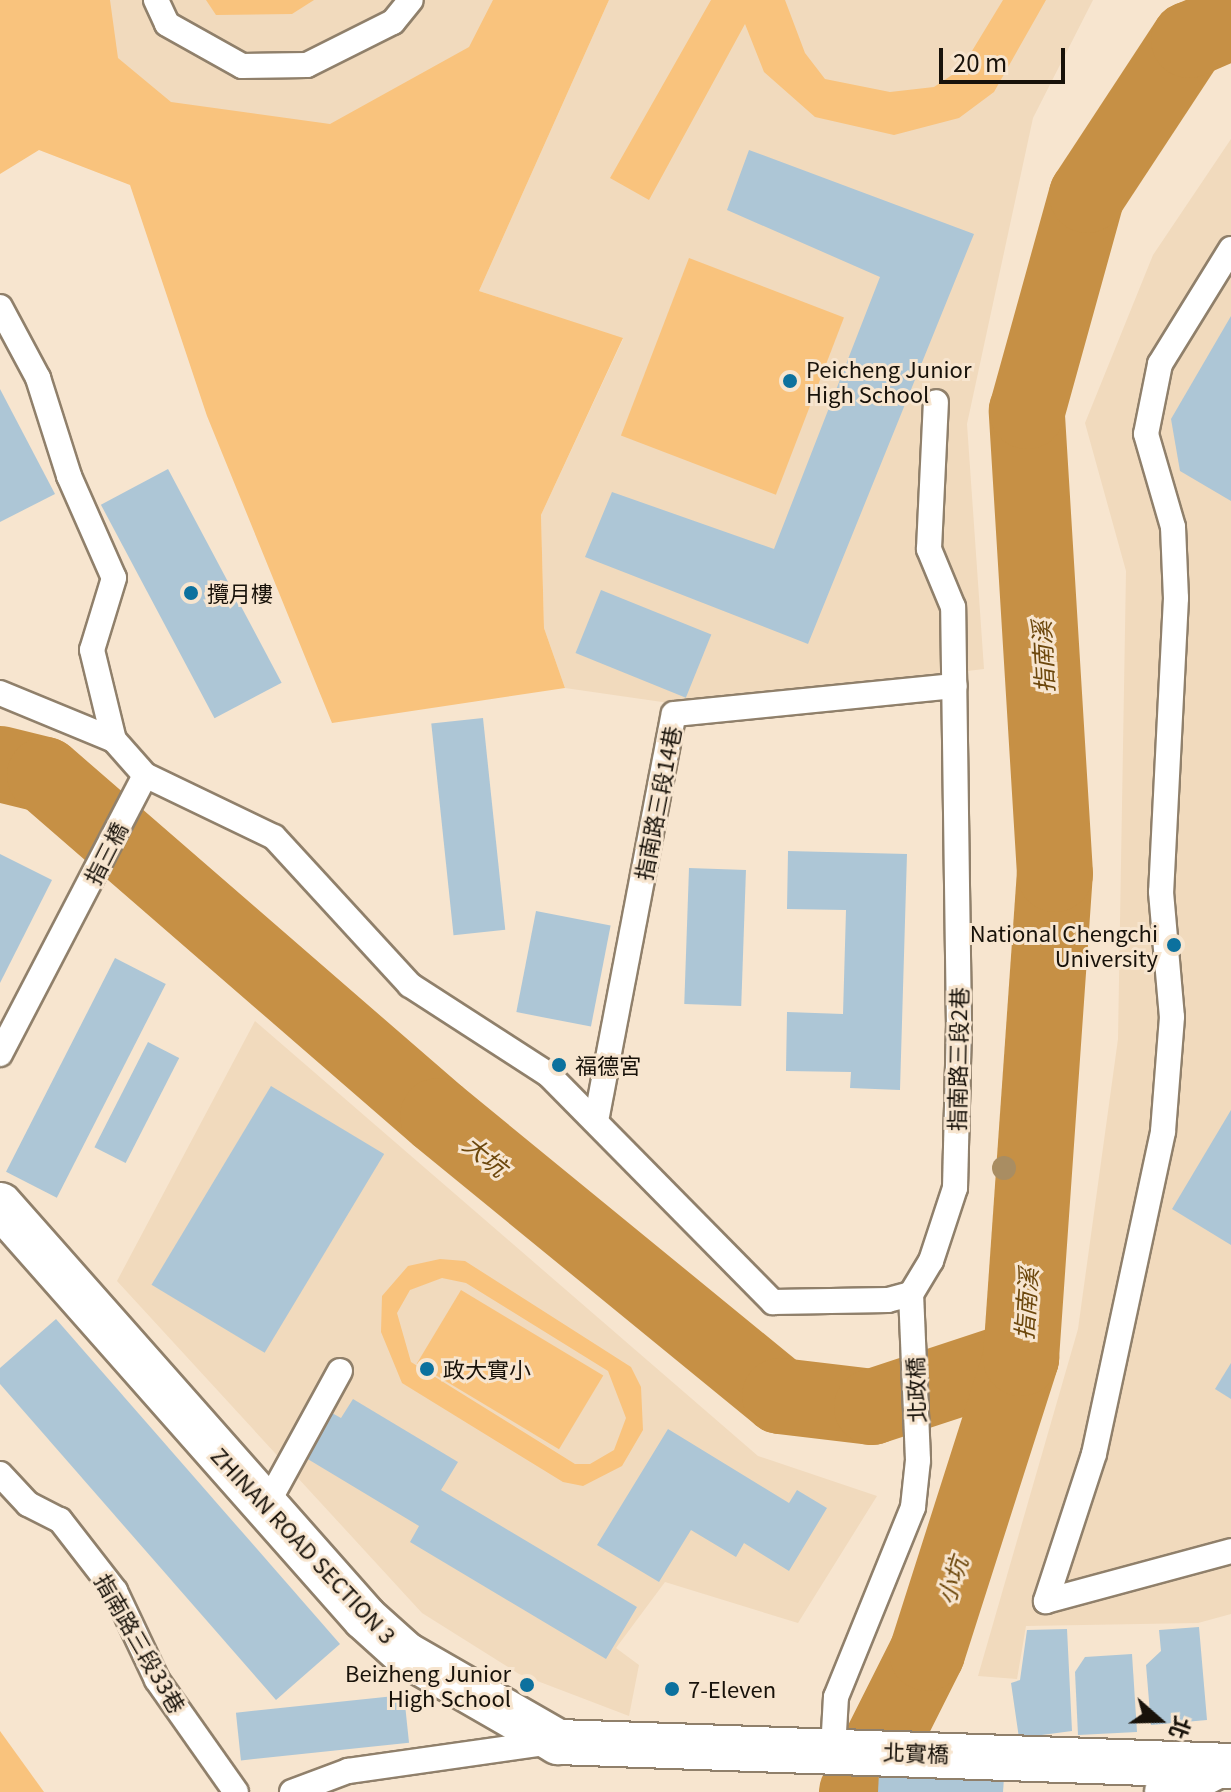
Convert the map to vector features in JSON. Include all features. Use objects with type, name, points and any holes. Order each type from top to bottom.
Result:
[{"type":"street","name":"ZHINAN ROAD SECTION 3","points":[[0,1205],[365,1618],[405,1654],[558,1742],[848,1750]]},
{"type":"street","name":"北實橋","points":[[848,1750],[1222,1767]]},
{"type":"street","points":[[1167,1792],[1222,1767]]},
{"type":"lane","points":[[156,0],[167,24],[242,66],[307,65],[393,22],[411,0]]},
{"type":"lane","points":[[1231,249],[1160,364],[1146,434],[1173,527],[1176,598],[1161,892],[1172,1017],[1163,1132],[1094,1454],[1046,1601],[1231,1551]]},
{"type":"lane","points":[[0,307],[38,378],[69,476],[114,578],[92,650],[114,740]]},
{"type":"lane","name":"指南路三段2巷","points":[[911,1294],[931,1261],[955,1188],[953,607],[929,549],[936,402]]},
{"type":"lane","name":"指南路三段14巷","points":[[596,1121],[674,714],[954,678]]},
{"type":"lane","points":[[0,693],[114,740],[145,775],[274,837],[410,985],[549,1075],[773,1302],[888,1300],[911,1294]]},
{"type":"lane","name":"指三橋","points":[[0,1054],[145,775]]},
{"type":"lane","name":"北政橋","points":[[848,1750],[836,1697],[913,1507],[918,1460],[911,1294]]},
{"type":"lane","points":[[266,1506],[340,1371]]},
{"type":"lane","name":"指南路三段33巷","points":[[0,1474],[28,1504],[60,1520],[115,1591],[157,1680],[236,1792]]},
{"type":"lane","points":[[292,1792],[348,1771],[558,1742]]},
{"type":"shaded area","points":[[0,0],[603,0],[447,297]]},
{"type":"shaded area","points":[[0,0],[110,0],[118,58],[171,102],[330,124],[469,47],[493,0],[609,0],[479,291],[623,338],[541,515],[544,628],[565,688],[332,723],[207,416],[130,185],[39,150],[0,174]]},
{"type":"shaded area","points":[[206,0],[314,0],[292,14],[216,15]]},
{"type":"shaded area","name":"Peicheng Junior High School","points":[[609,0],[1093,0],[1033,118],[967,424],[984,669],[683,705],[565,688],[544,628],[541,515],[623,339],[479,291]]},
{"type":"shaded area","points":[[711,0],[785,0],[805,53],[825,79],[890,92],[934,87],[961,69],[1003,0],[1046,0],[994,92],[959,118],[894,135],[815,117],[764,72],[745,24],[649,200],[610,178]]},
{"type":"shaded area","name":"National Chengchi University","points":[[1231,139],[1231,1614],[1198,1623],[1026,1626],[1017,1679],[978,1676],[1078,1329],[1118,1039],[1126,571],[1085,423],[1153,255]]},
{"type":"shaded area","points":[[689,258],[844,317],[776,495],[621,435]]},
{"type":"shaded area","name":"政大實小","points":[[255,1021],[758,1456],[877,1496],[798,1623],[665,1582],[616,1648],[639,1665],[629,1716],[519,1674],[422,1613],[117,1281]]},
{"type":"shaded area","points":[[440,1259],[465,1261],[631,1367],[641,1387],[643,1430],[622,1466],[583,1486],[563,1482],[402,1383],[381,1332],[382,1296],[408,1266]],"holes":[[[442,1278],[466,1283],[608,1371],[626,1418],[614,1450],[590,1464],[575,1464],[411,1362],[397,1313],[410,1290]]]},
{"type":"shaded area","points":[[461,1290],[603,1375],[559,1449],[417,1364]]},
{"type":"shaded area","points":[[0,1731],[44,1792],[0,1792]]},
{"type":"building","points":[[749,150],[974,234],[808,644],[585,557],[612,492],[774,549],[880,277],[727,210]]},
{"type":"building","points":[[1231,316],[1231,501],[1180,471],[1171,419]]},
{"type":"building","points":[[0,389],[55,494],[0,522]]},
{"type":"building","name":"攬月樓","points":[[168,469],[282,683],[215,718],[101,505]]},
{"type":"building","points":[[601,590],[711,635],[686,698],[576,653]]},
{"type":"building","points":[[483,718],[505,930],[454,935],[431,723]]},
{"type":"building","points":[[788,851],[907,854],[900,1090],[850,1088],[851,1072],[786,1071],[787,1012],[843,1014],[846,910],[787,909]]},
{"type":"building","points":[[0,854],[52,880],[0,983]]},
{"type":"building","points":[[689,868],[746,870],[741,1006],[684,1004]]},
{"type":"building","points":[[536,911],[611,926],[591,1027],[516,1012]]},
{"type":"building","points":[[115,958],[166,984],[57,1198],[6,1172]]},
{"type":"building","points":[[148,1042],[179,1058],[126,1163],[94,1147]]},
{"type":"building","points":[[271,1086],[384,1154],[265,1353],[152,1285]]},
{"type":"building","points":[[1231,1110],[1231,1245],[1172,1209]]},
{"type":"building","points":[[56,1319],[340,1644],[276,1700],[0,1384],[0,1368]]},
{"type":"building","points":[[1231,1363],[1231,1399],[1215,1389]]},
{"type":"building","points":[[353,1399],[458,1462],[441,1490],[637,1607],[606,1659],[410,1542],[419,1526],[306,1458],[332,1413],[341,1418]]},
{"type":"building","points":[[668,1429],[789,1503],[797,1490],[827,1508],[789,1571],[744,1543],[736,1557],[691,1530],[659,1582],[597,1545]]},
{"type":"building","points":[[1199,1627],[1207,1720],[1151,1725],[1146,1665],[1161,1651],[1159,1630]]},
{"type":"building","points":[[1067,1629],[1072,1731],[1019,1738],[1011,1683],[1020,1680],[1027,1630]]},
{"type":"building","points":[[1132,1654],[1137,1732],[1078,1735],[1075,1672],[1085,1657]]},
{"type":"building","points":[[404,1695],[409,1743],[241,1760],[236,1713]]},
{"type":"building","points":[[879,1773],[1004,1778],[1003,1792],[878,1792]]},
{"type":"waterway","name":"指南溪","points":[[857,1792],[927,1653],[1021,1358],[1055,874],[1027,411],[1087,195],[1189,40],[1231,22]]},
{"type":"waterway","name":"大坑","points":[[0,764],[45,775],[438,1116],[780,1396],[872,1407],[1021,1358]]},
{"type":"place","name":"Peicheng Junior High School","points":[[790,381]]},
{"type":"place","name":"攬月樓","points":[[191,593]]},
{"type":"place","name":"National Chengchi University","points":[[1174,945]]},
{"type":"place","name":"福德宮","points":[[559,1065]]},
{"type":"place","name":"政大實小","points":[[427,1369]]},
{"type":"place","name":"Beizheng Junior High School","points":[[527,1685]]},
{"type":"place","name":"7-Eleven","points":[[672,1689]]},
{"type":"water label","name":"小坑","points":[[951,1580]]}]
